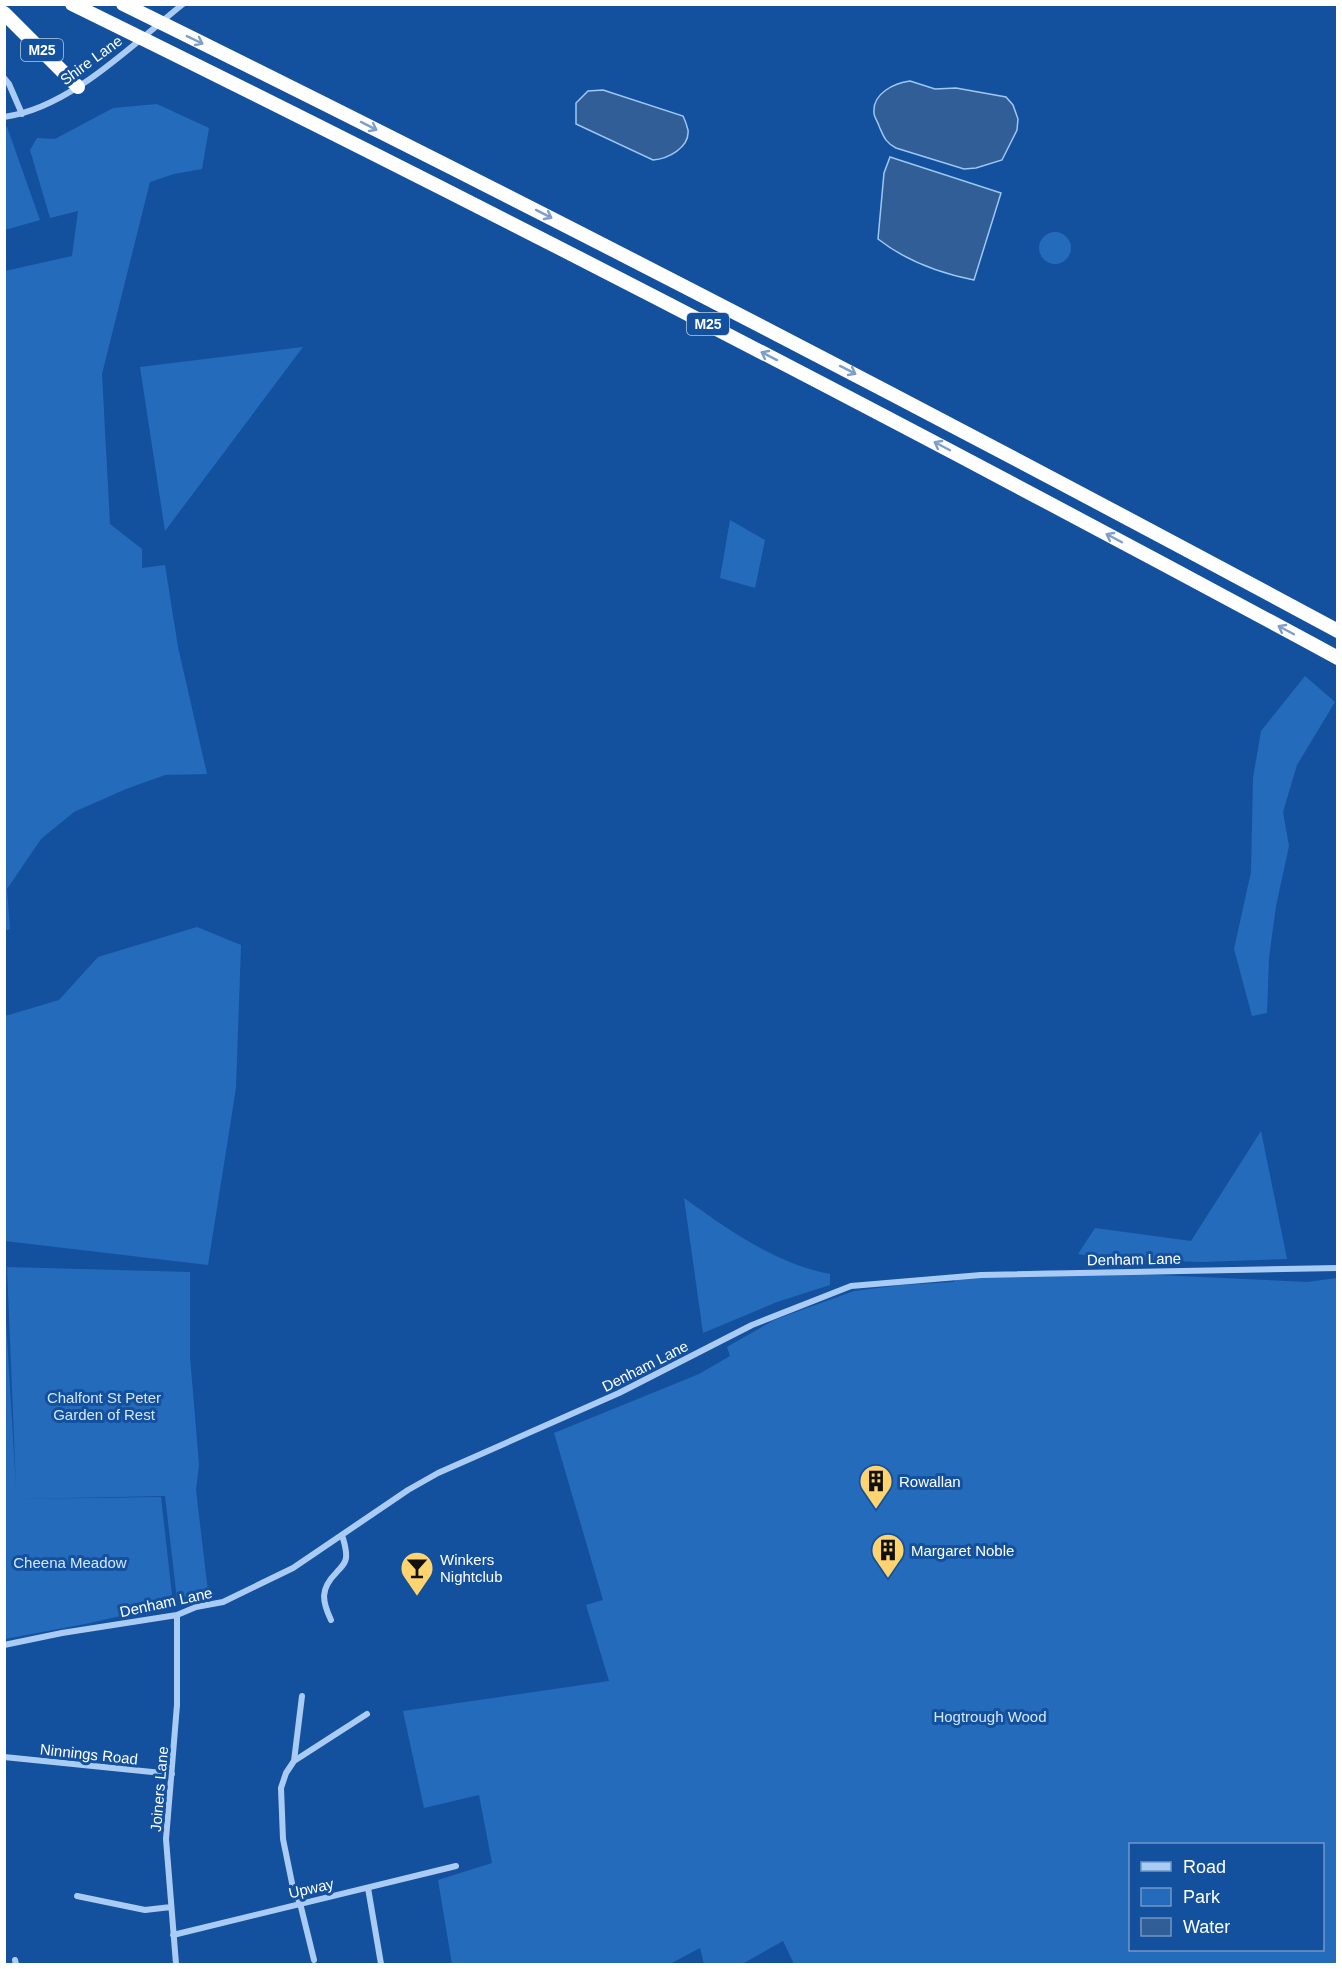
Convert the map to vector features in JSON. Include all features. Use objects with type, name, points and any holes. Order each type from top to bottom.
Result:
[{"type":"highway","name":"M25","points":[[72,4],[649,294],[887,417],[1338,658]]},
{"type":"highway","name":"M25","points":[[123,4],[637,261],[892,393],[1338,631]]},
{"type":"highway","name":"M25","points":[[4,13],[78,87]]},
{"type":"street","name":"Shire Lane","points":[[4,117],[22,114],[58,99],[78,87],[183,4]]},
{"type":"street","points":[[4,78],[22,114]]},
{"type":"street","name":"Denham Lane","points":[[4,1645],[62,1633],[177,1615],[195,1608],[223,1602],[293,1568],[408,1490],[438,1473],[619,1394],[752,1325],[850,1286],[981,1275],[1338,1268]]},
{"type":"street","points":[[331,1620],[323,1604],[329,1580],[344,1564],[346,1555],[342,1535]]},
{"type":"street","name":"Joiners Lane","points":[[176,1965],[166,1839],[177,1705],[177,1615]]},
{"type":"street","points":[[294,1761],[302,1696]]},
{"type":"street","points":[[314,1960],[300,1903],[293,1888],[283,1839],[281,1788],[286,1773],[294,1761],[367,1714]]},
{"type":"street","name":"Ninnings Road","points":[[4,1757],[172,1774]]},
{"type":"street","name":"Upway","points":[[172,1935],[456,1866]]},
{"type":"street","points":[[368,1888],[381,1965]]},
{"type":"street","points":[[77,1896],[145,1910],[171,1907]]},
{"type":"green space","points":[[157,104],[209,128],[202,169],[174,174],[150,182],[102,374],[110,524],[142,549],[142,568],[165,565],[178,647],[207,774],[165,775],[74,812],[41,839],[7,889],[10,929],[5,931],[5,271],[72,256],[78,211],[50,218],[30,150],[37,138],[55,139],[113,108]]},
{"type":"green space","points":[[5,127],[7,127],[40,220],[5,230]]},
{"type":"green space","points":[[1055,232],[1067,236],[1071,248],[1067,260],[1055,264],[1043,260],[1039,248],[1043,236]]},
{"type":"green space","points":[[303,347],[165,531],[140,367]]},
{"type":"green space","points":[[730,520],[765,540],[755,588],[720,578]]},
{"type":"green space","points":[[1305,676],[1335,702],[1297,765],[1283,812],[1289,846],[1276,906],[1269,958],[1267,1013],[1252,1016],[1234,949],[1251,872],[1253,778],[1261,731]]},
{"type":"green space","points":[[197,927],[241,945],[236,1088],[208,1265],[5,1241],[5,1016],[59,1000],[98,957]]},
{"type":"green space","points":[[1261,1131],[1287,1259],[1203,1262],[1106,1259],[1078,1254],[1095,1228],[1191,1241]]},
{"type":"green space","points":[[684,1198],[735,1233],[771,1254],[809,1269],[830,1274],[830,1285],[777,1302],[703,1333]]},
{"type":"green space","name":"Chalfont St Peter Garden of Rest","points":[[7,1267],[190,1272],[190,1357],[199,1465],[196,1490],[208,1592],[177,1599],[165,1496],[17,1499],[161,1497],[173,1604],[5,1639],[5,1304],[16,1488]]},
{"type":"green space","name":"Hogtrough Wood","points":[[1049,1270],[1307,1282],[1337,1278],[1337,1964],[794,1964],[783,1941],[742,1964],[704,1964],[700,1948],[670,1964],[452,1964],[438,1880],[492,1863],[479,1795],[424,1808],[403,1711],[609,1681],[586,1605],[603,1600],[554,1433],[699,1374],[730,1356],[727,1347],[774,1320],[854,1291],[954,1282],[959,1274]]},
{"type":"water","points":[[910,81],[935,89],[956,88],[1006,97],[1013,105],[1018,119],[1017,130],[1002,160],[964,169],[889,144],[875,116],[874,106],[886,90]]},
{"type":"water","points":[[603,90],[683,116],[688,130],[685,142],[671,155],[653,160],[576,124],[576,103],[588,91]]},
{"type":"water","points":[[890,157],[1001,193],[974,280],[923,265],[900,254],[878,239],[884,173]]},
{"type":"place","name":"Rowallan","points":[[876,1510]]},
{"type":"place","name":"Margaret Noble","points":[[888,1579]]},
{"type":"place","name":"Winkers Nightclub","points":[[417,1597]]},
{"type":"park label","name":"Cheena Meadow","points":[[70,1562]]}]
